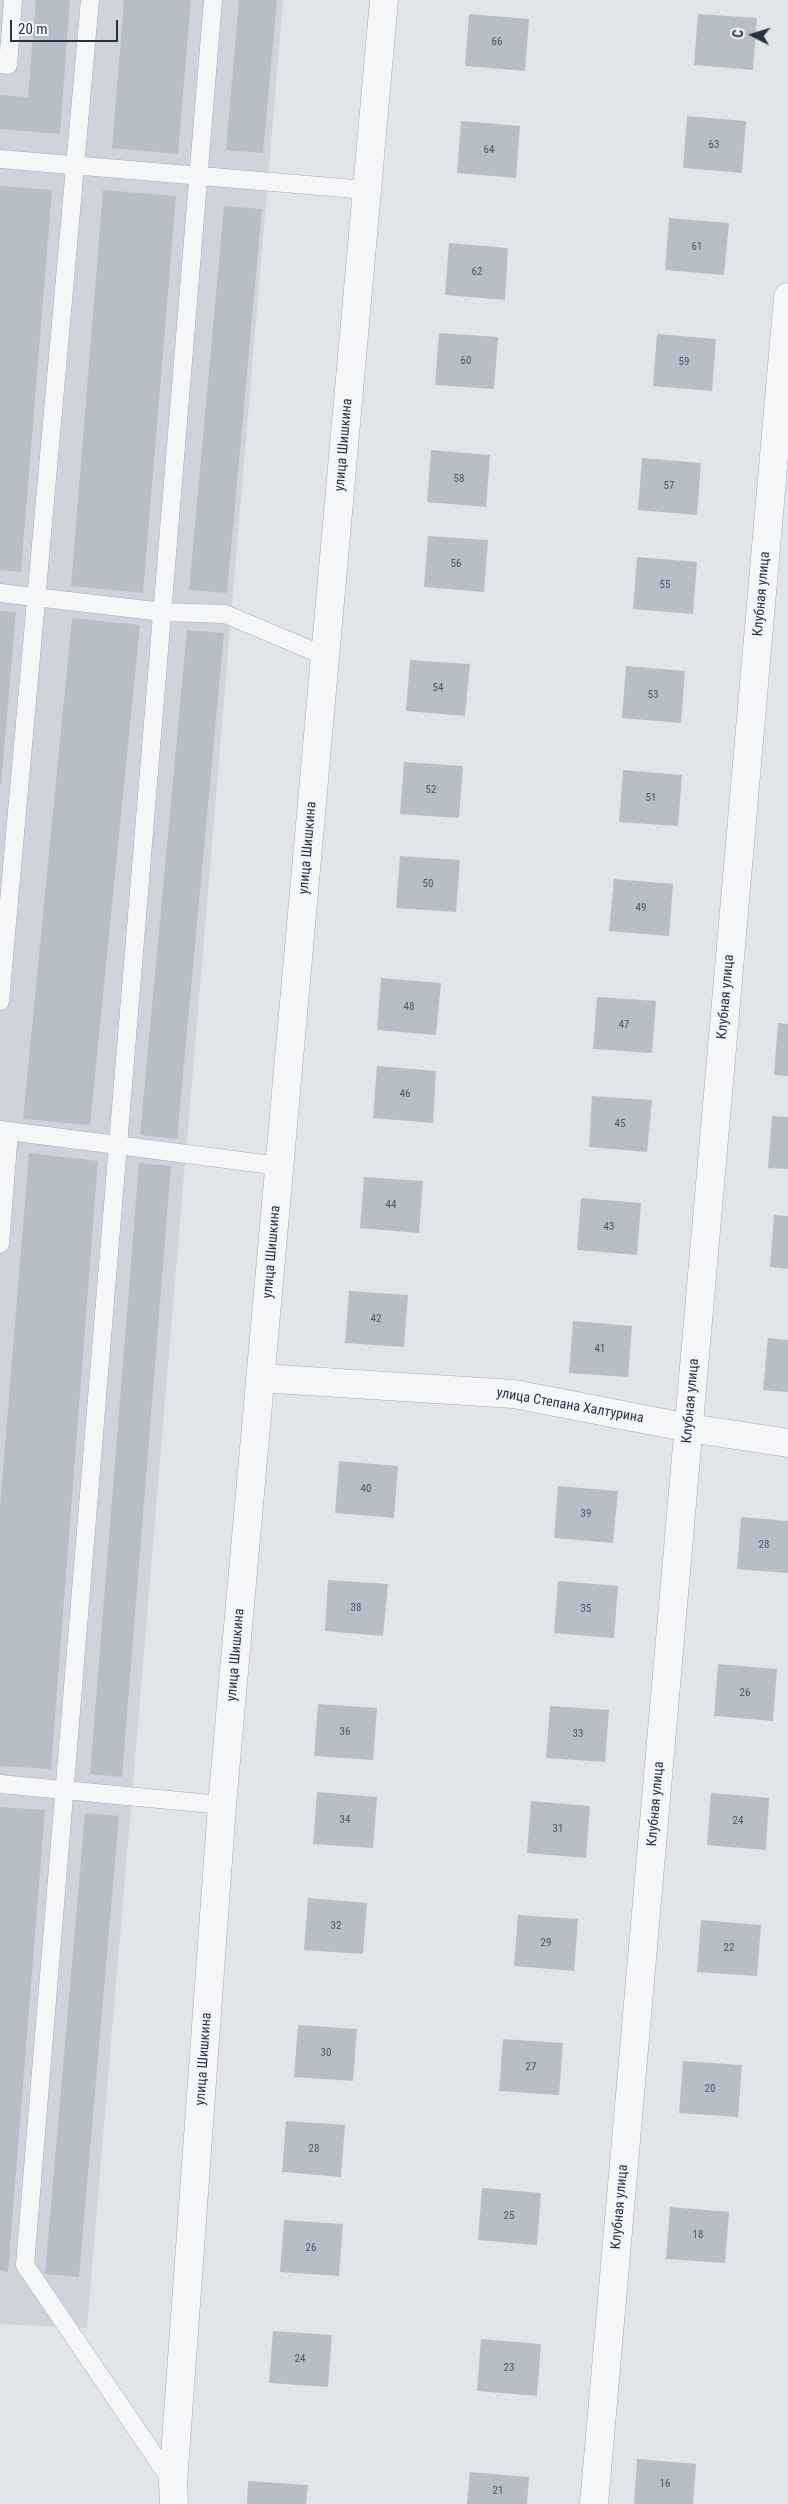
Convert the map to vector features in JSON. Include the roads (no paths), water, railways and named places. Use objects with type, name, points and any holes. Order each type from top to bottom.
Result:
[{"type":"street","name":"улица Шишкина","points":[[173,2494],[222,1805],[384,0]]},
{"type":"street","name":"Клубная улица","points":[[594,2504],[788,297]]},
{"type":"street","name":"улица Степана Халтурина","points":[[260,1378],[514,1394],[689,1428],[788,1443]]},
{"type":"lane","points":[[0,64],[8,65],[13,0]]},
{"type":"lane","points":[[0,1001],[90,0]]},
{"type":"lane","points":[[173,2494],[25,2265],[213,0]]},
{"type":"lane","points":[[0,159],[199,174],[367,190]]},
{"type":"lane","points":[[0,593],[163,612],[225,614],[325,656]]},
{"type":"lane","points":[[0,1244],[4,1130],[280,1166]]},
{"type":"lane","points":[[0,1784],[64,1788],[222,1805]]}]
